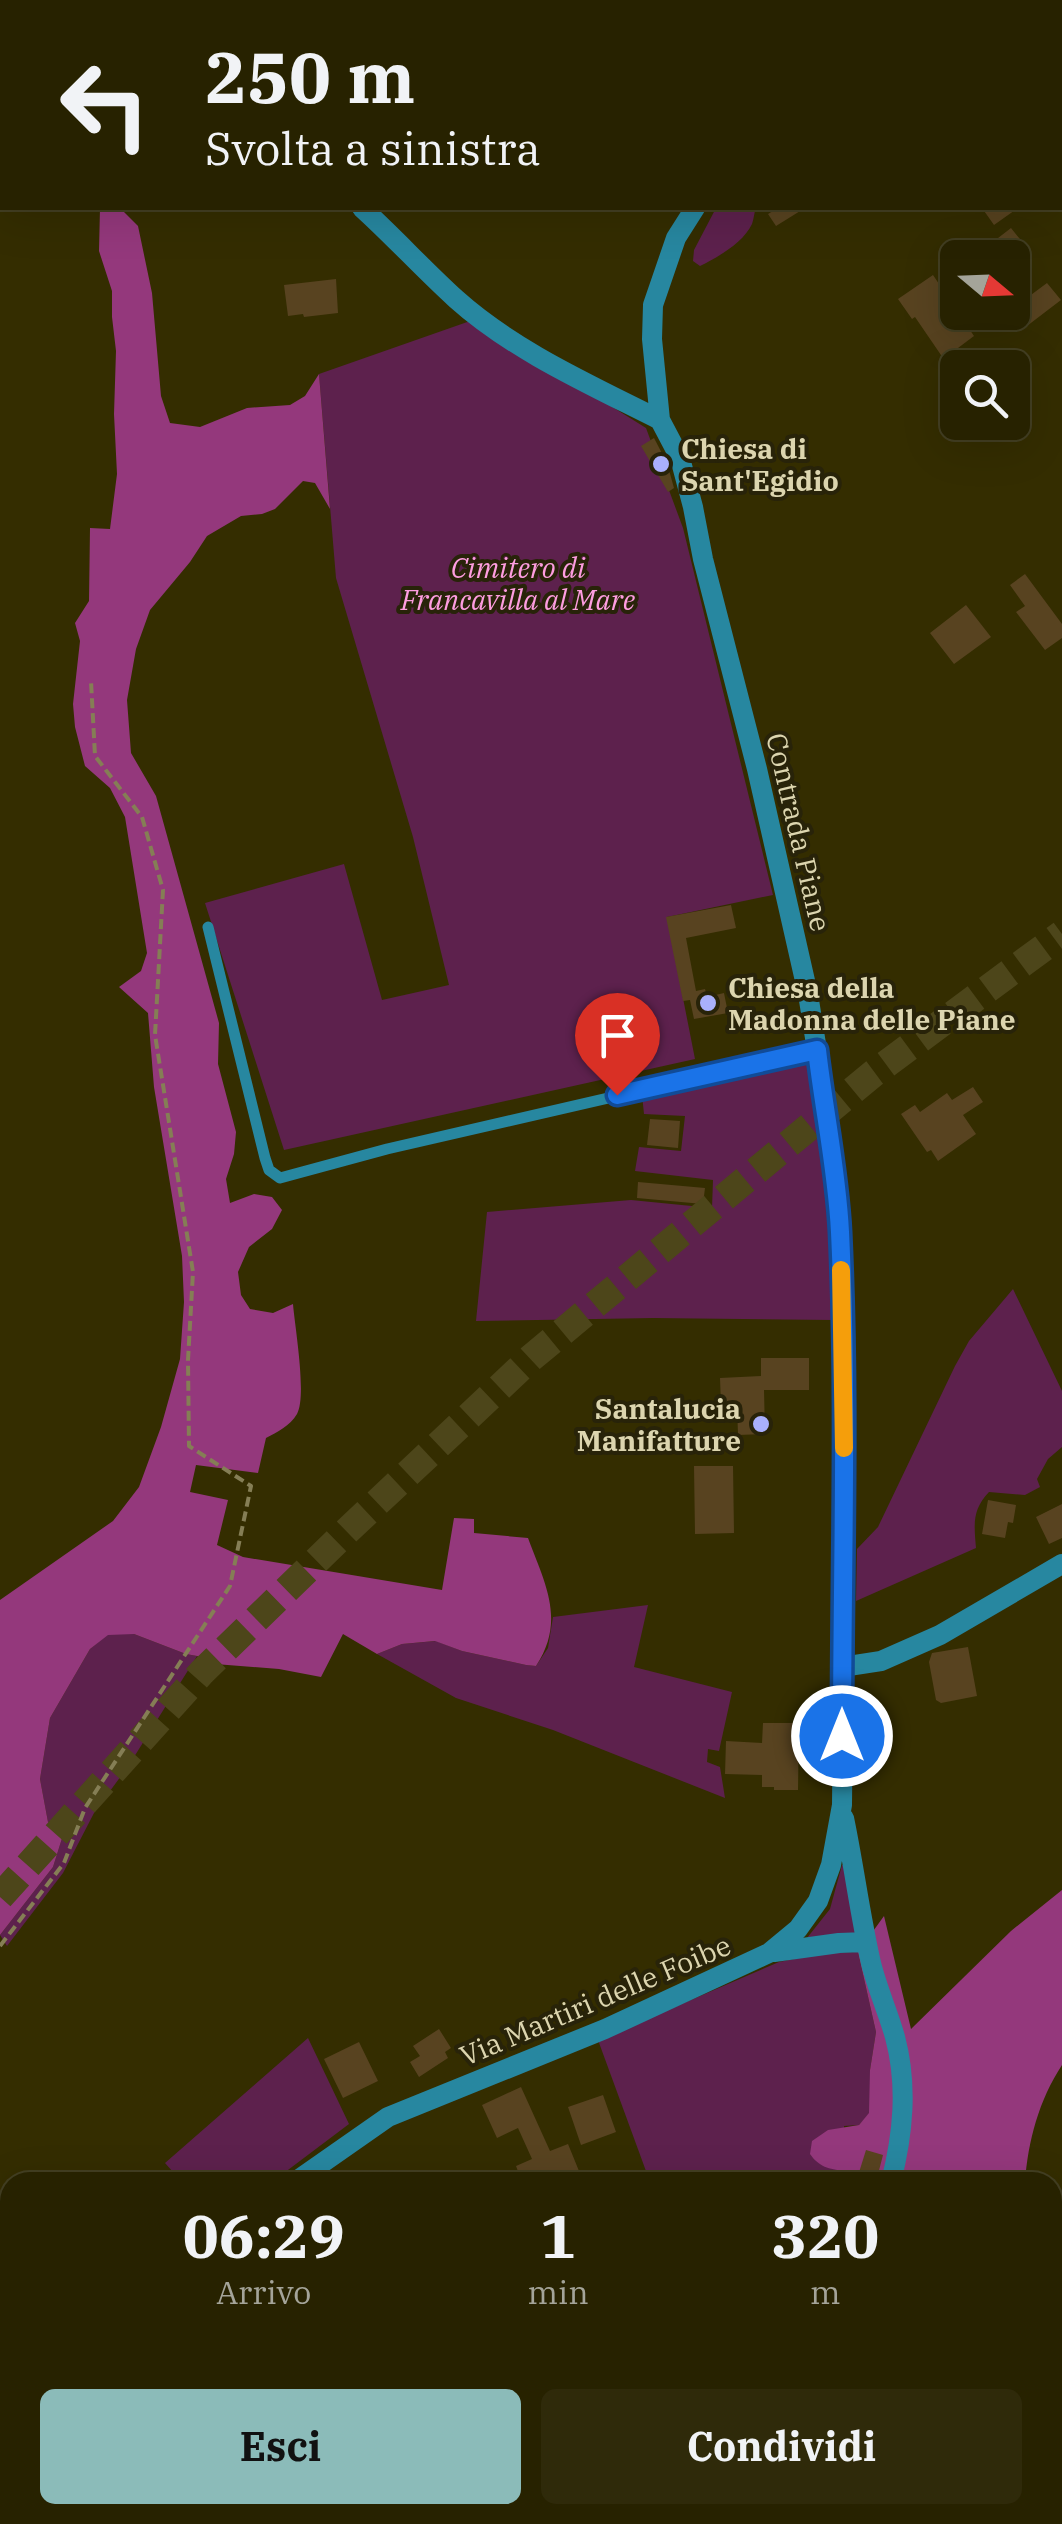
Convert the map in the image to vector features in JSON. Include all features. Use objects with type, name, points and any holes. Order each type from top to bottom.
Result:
[{"type":"street","points":[[364,210],[458,301],[504,334],[660,420]]},
{"type":"street","name":"Contrada Piane","points":[[693,210],[676,238],[654,305],[652,339],[660,420],[680,458],[786,887],[834,1157],[840,1230],[844,1504],[842,1805]]},
{"type":"street","points":[[842,1667],[881,1661],[940,1635],[1062,1564]]},
{"type":"street","points":[[842,1805],[866,1942],[896,2040],[904,2086],[902,2133],[893,2172]]},
{"type":"street","name":"Via Martiri delle Foibe","points":[[309,2172],[388,2117],[605,2029],[770,1952],[798,1929],[818,1901],[831,1865],[842,1805]]},
{"type":"street","points":[[770,1952],[866,1942]]},
{"type":"lane","points":[[208,927],[265,1158],[269,1170],[280,1178],[387,1149],[817,1050]]},
{"type":"path","points":[[0,1946],[64,1863],[86,1808],[230,1586],[251,1486],[189,1446],[193,1272],[155,1036],[163,890],[142,817],[94,756],[91,681]]},
{"type":"green space","points":[[715,210],[756,210],[743,237],[722,254],[700,266],[693,261],[694,250]]},
{"type":"green space","name":"Cimitero di Francavilla al Mare","points":[[473,320],[646,428],[683,528],[773,895],[667,917],[695,1059],[284,1150],[205,903],[344,864],[382,1000],[449,985],[413,837],[336,578],[319,374]]},
{"type":"green space","points":[[807,1057],[828,1197],[834,1320],[476,1321],[487,1212],[631,1200],[712,1208],[713,1180],[635,1171],[639,1147],[681,1151],[685,1116],[644,1114],[642,1095]]},
{"type":"green space","points":[[1013,1289],[1062,1391],[1062,1447],[1048,1459],[1037,1479],[1040,1487],[1025,1495],[989,1492],[975,1518],[976,1548],[856,1601],[857,1549],[878,1527],[969,1341]]},
{"type":"green space","points":[[648,1605],[634,1667],[732,1692],[719,1751],[708,1749],[707,1762],[720,1767],[725,1798],[553,1730],[456,1698],[377,1654],[402,1644],[436,1641],[462,1651],[536,1666],[548,1648],[553,1617]]},
{"type":"green space","points":[[108,1634],[134,1634],[197,1656],[94,1813],[63,1873],[7,1946],[0,1935],[53,1867],[64,1832],[48,1822],[40,1779],[50,1718],[90,1649]]},
{"type":"green space","points":[[842,1865],[858,1933],[807,1938],[830,1909]]},
{"type":"green space","points":[[858,1952],[876,2032],[870,2070],[870,2113],[859,2125],[844,2126],[844,2172],[646,2172],[598,2040],[779,1962],[824,1953]]},
{"type":"green space","points":[[308,2038],[349,2124],[285,2172],[173,2172],[165,2163]]},
{"type":"shaded area","points":[[100,210],[122,210],[138,226],[152,293],[161,396],[170,423],[200,427],[247,408],[290,405],[305,396],[319,374],[330,509],[315,483],[303,481],[275,509],[241,516],[207,536],[150,610],[136,649],[127,700],[131,753],[156,796],[219,1023],[218,1064],[236,1132],[226,1179],[230,1203],[254,1194],[272,1197],[282,1210],[272,1229],[249,1247],[238,1272],[241,1295],[250,1309],[273,1313],[293,1304],[299,1361],[301,1393],[297,1414],[266,1438],[258,1473],[196,1465],[190,1492],[228,1500],[217,1545],[243,1557],[442,1590],[454,1518],[474,1519],[474,1533],[528,1538],[546,1587],[551,1617],[550,1633],[536,1666],[462,1651],[435,1641],[402,1644],[377,1654],[343,1634],[321,1677],[215,1664],[134,1634],[108,1635],[90,1649],[50,1718],[40,1779],[48,1822],[64,1832],[53,1867],[0,1935],[0,1600],[113,1521],[139,1487],[180,1359],[184,1302],[182,1256],[154,1087],[148,1013],[119,987],[141,971],[147,953],[125,817],[110,788],[85,766],[73,704],[80,641],[75,623],[89,601],[90,528],[110,529],[117,474],[112,291],[99,251]]},
{"type":"shaded area","points":[[1062,1890],[1062,2065],[1036,2121],[1026,2172],[906,2172],[897,2166],[892,2172],[843,2172],[817,2162],[810,2154],[812,2141],[828,2130],[859,2125],[869,2113],[876,2032],[858,1952],[884,1916],[911,2029],[1011,1931]]},
{"type":"building","points":[[775,210],[802,210],[776,226],[768,214]]},
{"type":"building","points":[[983,210],[1015,210],[994,225]]},
{"type":"building","points":[[1011,228],[1021,240],[995,240]]},
{"type":"building","points":[[933,275],[940,285],[940,330],[970,330],[974,336],[960,350],[940,350],[940,354],[898,299]]},
{"type":"building","points":[[336,279],[338,313],[288,316],[284,285]]},
{"type":"building","points":[[1047,283],[1061,300],[1030,324],[1030,296]]},
{"type":"building","points":[[654,438],[674,488],[668,492],[641,446]]},
{"type":"building","points":[[1025,574],[1062,624],[1062,638],[1045,650],[1016,612],[1025,606],[1010,585]]},
{"type":"building","points":[[966,605],[991,637],[954,664],[930,633]]},
{"type":"building","points":[[731,905],[736,928],[686,938],[696,991],[705,989],[707,997],[724,993],[728,1013],[694,1019],[690,1000],[683,1001],[666,917]]},
{"type":"building","points":[[973,1087],[983,1102],[963,1115],[976,1134],[938,1161],[931,1150],[927,1152],[901,1114],[915,1105],[920,1112],[947,1093],[952,1100]]},
{"type":"building","points":[[650,1119],[680,1121],[678,1148],[647,1145]]},
{"type":"building","points":[[638,1182],[705,1188],[703,1204],[637,1198]]},
{"type":"building","points":[[761,1358],[809,1358],[809,1390],[764,1390],[765,1434],[738,1435],[737,1404],[721,1405],[720,1378],[761,1376]]},
{"type":"building","points":[[694,1466],[733,1466],[734,1533],[695,1534]]},
{"type":"building","points":[[988,1500],[1016,1505],[1005,1538],[982,1534]]},
{"type":"building","points":[[1062,1504],[1062,1538],[1049,1544],[1036,1517]]},
{"type":"building","points":[[968,1647],[977,1696],[941,1703],[936,1700],[929,1662],[932,1653]]},
{"type":"building","points":[[763,1723],[799,1723],[798,1790],[762,1787],[762,1775],[725,1774],[726,1741],[762,1743]]},
{"type":"building","points":[[439,2029],[451,2048],[445,2052],[448,2058],[419,2077],[410,2062],[420,2056],[413,2046]]},
{"type":"building","points":[[359,2042],[378,2081],[343,2098],[324,2059]]},
{"type":"building","points":[[521,2087],[550,2151],[568,2144],[579,2171],[518,2172],[516,2166],[532,2159],[518,2128],[497,2138],[482,2105]]},
{"type":"building","points":[[603,2095],[616,2132],[581,2145],[568,2107]]},
{"type":"building","points":[[866,2150],[883,2155],[879,2172],[859,2172]]},
{"type":"tunnel","points":[[0,1897],[202,1672],[531,1358],[874,1073],[1062,934]]},
{"type":"slow traffic","points":[[841,1270],[844,1448]]},
{"type":"place","name":"Chiesa di Sant'Egidio","points":[[661,464]]},
{"type":"place","name":"Chiesa della Madonna delle Piane","points":[[708,1003]]},
{"type":"place","name":"Santalucia Manifatture","points":[[761,1424]]},
{"type":"route","points":[[617,1095],[817,1050],[834,1157],[840,1230],[842,1736]]}]
